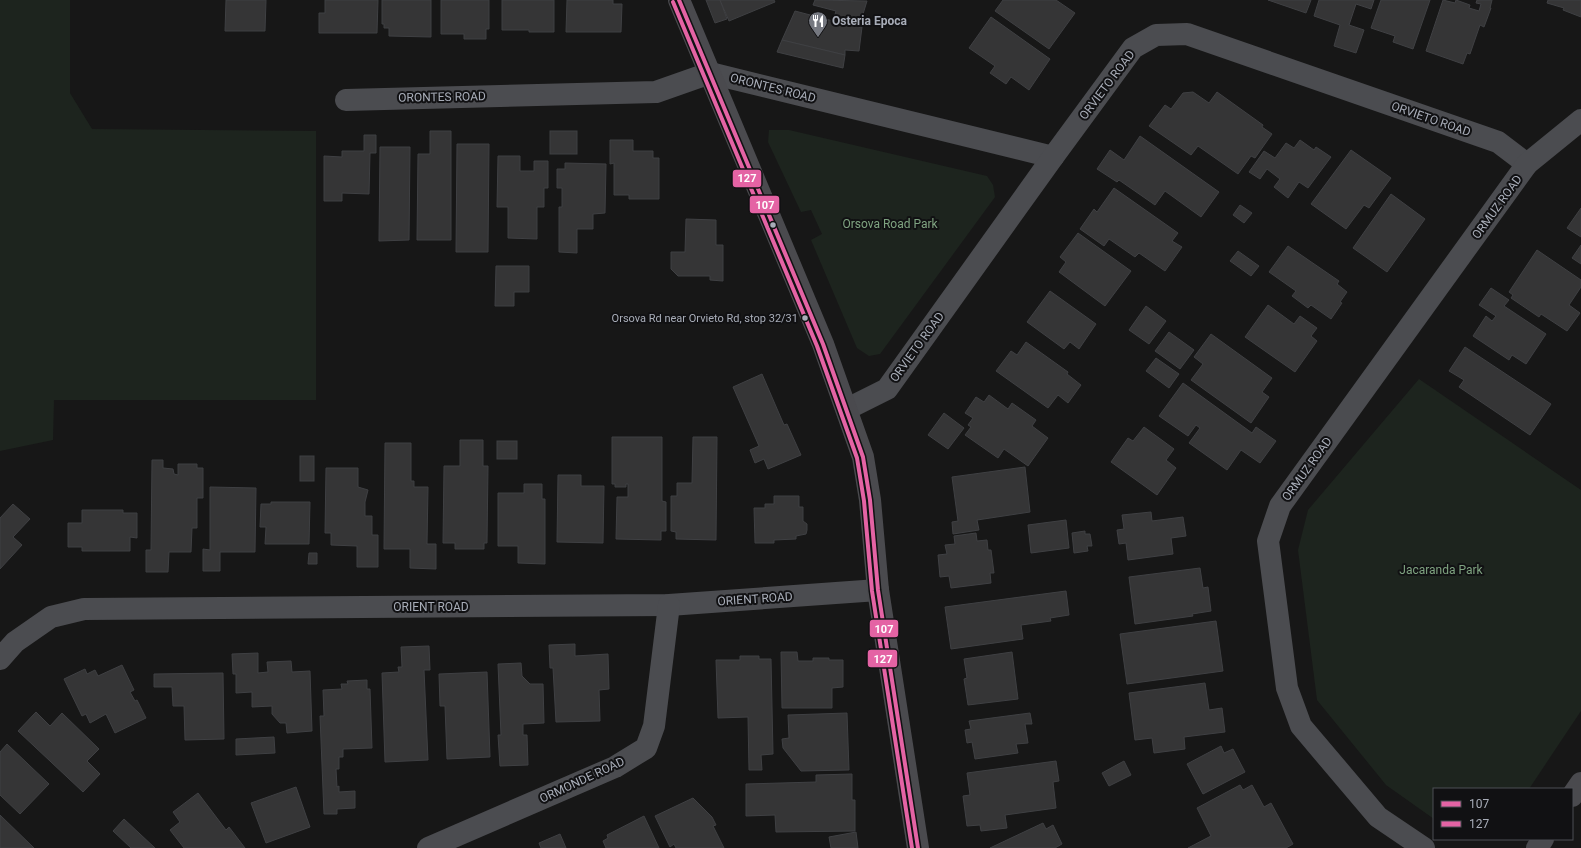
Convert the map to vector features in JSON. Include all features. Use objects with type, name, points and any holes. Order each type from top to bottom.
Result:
[{"type":"street","points":[[679,0],[823,344],[863,457],[870,500],[878,590],[918,848]]},
{"type":"street","name":"ORVIETO ROAD","points":[[847,409],[887,389],[1133,48],[1156,35],[1187,34],[1498,142],[1527,164]]},
{"type":"street","name":"ORONTES ROAD","points":[[346,100],[656,92],[710,73],[1053,157]]},
{"type":"street","name":"ORMUZ ROAD","points":[[1424,848],[1378,817],[1301,726],[1287,688],[1268,541],[1280,506],[1527,164],[1581,120]]},
{"type":"street","name":"ORIENT ROAD","points":[[0,659],[15,642],[51,617],[84,609],[669,605],[878,590]]},
{"type":"street","name":"ORMONDE ROAD","points":[[428,848],[615,767],[646,748],[654,726],[669,605]]},
{"type":"street","points":[[1573,795],[1581,783]]},
{"type":"green space","points":[[0,0],[70,0],[70,93],[92,129],[316,131],[316,400],[54,400],[53,440],[0,451]]},
{"type":"green space","name":"Orsova Road Park","points":[[769,130],[789,130],[987,176],[993,185],[995,197],[880,354],[869,356],[857,348],[811,240],[822,234],[811,210],[801,212],[768,142]]},
{"type":"green space","name":"Jacaranda Park","points":[[1419,379],[1581,490],[1581,711],[1530,788],[1433,788],[1433,818],[1386,785],[1317,700],[1298,550],[1308,510]]},
{"type":"building","points":[[226,0],[266,0],[265,31],[225,31]]},
{"type":"building","points":[[325,0],[378,0],[377,33],[319,33],[319,13],[325,13]]},
{"type":"building","points":[[382,0],[431,0],[431,37],[389,36],[389,28],[384,28],[384,24],[382,24]]},
{"type":"building","points":[[441,0],[489,0],[489,29],[486,29],[486,39],[464,39],[464,34],[441,34]]},
{"type":"building","points":[[502,0],[554,0],[554,32],[502,30]]},
{"type":"building","points":[[567,0],[613,0],[613,4],[622,4],[621,32],[566,32]]},
{"type":"building","points":[[706,0],[720,0],[727,19],[715,23]]},
{"type":"building","points":[[720,0],[774,0],[775,2],[729,21]]},
{"type":"building","points":[[815,0],[867,1],[859,27],[862,27],[859,51],[845,50],[845,55],[782,40],[795,11],[833,21],[836,11],[813,5]]},
{"type":"building","points":[[1003,0],[1056,0],[1075,13],[1049,49],[995,11]]},
{"type":"building","points":[[1268,0],[1311,0],[1306,13]]},
{"type":"building","points":[[1319,0],[1374,0],[1371,9],[1356,4],[1349,25],[1364,30],[1356,53],[1334,46],[1340,25],[1314,16]]},
{"type":"building","points":[[1381,0],[1430,0],[1413,49],[1393,42],[1395,36],[1371,28]]},
{"type":"building","points":[[1443,0],[1455,3],[1456,0],[1470,5],[1469,8],[1479,11],[1481,4],[1476,3],[1477,0],[1492,0],[1491,8],[1484,27],[1480,25],[1470,54],[1467,53],[1463,64],[1426,51]]},
{"type":"building","points":[[1548,0],[1581,0],[1581,17],[1563,10],[1564,8],[1547,3]]},
{"type":"building","points":[[991,17],[1050,59],[1029,90],[1011,77],[1006,84],[990,73],[995,66],[969,48]]},
{"type":"building","points":[[782,40],[845,55],[843,68],[777,52]]},
{"type":"building","points":[[1193,92],[1209,103],[1217,92],[1263,125],[1262,127],[1272,134],[1255,158],[1251,156],[1238,174],[1198,146],[1191,155],[1149,126],[1165,105],[1171,109],[1183,93]]},
{"type":"building","points":[[430,131],[451,131],[451,240],[417,240],[418,154],[430,154]]},
{"type":"building","points":[[550,131],[577,131],[577,154],[550,154]]},
{"type":"building","points":[[364,135],[376,135],[376,153],[370,153],[369,194],[342,193],[342,201],[324,201],[324,156],[342,157],[342,151],[364,151]]},
{"type":"building","points":[[1140,136],[1219,192],[1201,217],[1165,191],[1155,205],[1119,180],[1117,182],[1097,169],[1110,150],[1124,160]]},
{"type":"building","points":[[610,140],[633,140],[633,151],[653,151],[653,158],[659,158],[659,199],[629,199],[629,195],[614,195],[614,163],[610,164]]},
{"type":"building","points":[[1300,140],[1314,150],[1316,147],[1331,157],[1308,188],[1299,182],[1288,198],[1274,187],[1280,179],[1267,169],[1260,179],[1249,172],[1264,151],[1275,158],[1286,143],[1294,148]]},
{"type":"building","points":[[457,144],[489,144],[488,252],[456,252]]},
{"type":"building","points":[[380,147],[410,147],[409,240],[379,241]]},
{"type":"building","points":[[1351,150],[1391,178],[1369,208],[1364,205],[1346,229],[1311,204]]},
{"type":"building","points":[[498,156],[520,156],[520,171],[534,171],[534,161],[548,161],[548,188],[544,188],[544,207],[537,207],[537,239],[508,238],[508,207],[497,207]]},
{"type":"building","points":[[565,163],[606,164],[605,213],[593,214],[593,229],[577,229],[577,253],[559,252],[559,207],[562,207],[562,188],[557,188],[557,169],[565,169]]},
{"type":"building","points":[[1114,188],[1178,233],[1172,241],[1182,247],[1165,271],[1139,253],[1135,257],[1109,239],[1104,246],[1080,229],[1094,209],[1097,212]]},
{"type":"building","points":[[1391,194],[1425,219],[1387,272],[1353,248]]},
{"type":"building","points":[[1240,205],[1252,213],[1244,223],[1233,215]]},
{"type":"building","points":[[1581,208],[1581,237],[1567,228]]},
{"type":"building","points":[[686,219],[716,220],[716,245],[723,245],[723,281],[710,280],[710,276],[678,276],[671,269],[671,252],[685,252]]},
{"type":"building","points":[[1078,233],[1131,271],[1105,306],[1059,272],[1066,262],[1060,257]]},
{"type":"building","points":[[1581,245],[1581,264],[1572,258]]},
{"type":"building","points":[[1288,246],[1339,281],[1337,284],[1347,292],[1340,302],[1342,303],[1331,319],[1311,305],[1308,308],[1292,296],[1296,291],[1269,272]]},
{"type":"building","points":[[1537,250],[1581,280],[1581,287],[1569,305],[1580,313],[1567,331],[1541,314],[1539,317],[1511,298],[1513,295],[1509,292]]},
{"type":"building","points":[[1238,251],[1259,266],[1251,276],[1230,261]]},
{"type":"building","points":[[496,266],[529,266],[529,292],[514,292],[514,306],[495,306]]},
{"type":"building","points":[[1491,288],[1509,300],[1504,306],[1546,334],[1526,364],[1512,355],[1509,360],[1473,336],[1486,316],[1492,321],[1496,316],[1479,305]]},
{"type":"building","points":[[1050,291],[1096,324],[1079,349],[1070,342],[1064,349],[1027,322]]},
{"type":"building","points":[[1268,305],[1294,324],[1300,316],[1317,328],[1311,336],[1317,341],[1295,372],[1245,337]]},
{"type":"building","points":[[1146,306],[1166,321],[1149,344],[1129,330]]},
{"type":"building","points":[[1169,332],[1194,350],[1180,369],[1155,351]]},
{"type":"building","points":[[1211,334],[1272,378],[1262,392],[1269,397],[1251,423],[1191,380],[1203,364],[1194,357]]},
{"type":"building","points":[[1026,342],[1068,372],[1067,374],[1081,385],[1068,403],[1058,395],[1048,408],[996,371],[1011,351],[1017,355]]},
{"type":"building","points":[[1465,347],[1551,404],[1530,435],[1459,387],[1464,380],[1449,371]]},
{"type":"building","points":[[1156,358],[1179,374],[1169,388],[1146,371]]},
{"type":"building","points":[[762,374],[784,425],[787,424],[801,455],[768,469],[764,459],[755,463],[750,450],[759,446],[733,387]]},
{"type":"building","points":[[1183,383],[1252,433],[1256,427],[1276,441],[1260,463],[1241,450],[1227,470],[1189,443],[1200,428],[1196,425],[1188,436],[1159,416]]},
{"type":"building","points":[[989,395],[1008,409],[1012,403],[1036,420],[1032,426],[1048,438],[1028,466],[1004,449],[998,458],[965,435],[971,427],[968,425],[973,418],[965,413],[976,397],[984,402]]},
{"type":"building","points":[[944,413],[964,428],[948,449],[928,435]]},
{"type":"building","points":[[1144,427],[1174,449],[1166,460],[1176,468],[1157,495],[1111,462],[1128,438],[1133,441]]},
{"type":"building","points":[[612,437],[662,437],[662,501],[666,502],[666,531],[661,531],[661,540],[616,539],[617,497],[628,497],[628,484],[626,484],[626,487],[615,487],[615,484],[612,484]]},
{"type":"building","points":[[693,437],[717,437],[716,540],[676,539],[676,532],[671,531],[671,496],[677,496],[677,483],[692,483]]},
{"type":"building","points":[[460,440],[483,440],[483,466],[488,466],[487,543],[484,543],[484,549],[455,549],[455,543],[443,543],[444,466],[460,466]]},
{"type":"building","points":[[497,441],[517,441],[517,459],[497,459]]},
{"type":"building","points":[[385,443],[411,443],[411,481],[414,481],[414,487],[428,487],[427,544],[436,544],[436,569],[410,568],[410,549],[384,549]]},
{"type":"building","points":[[300,456],[314,456],[314,481],[300,481]]},
{"type":"building","points":[[152,460],[163,460],[163,468],[173,469],[174,474],[178,475],[178,464],[197,464],[197,468],[203,468],[203,498],[197,498],[197,528],[192,528],[191,552],[169,552],[168,572],[146,572],[146,550],[151,550]]},
{"type":"building","points":[[1025,467],[1030,512],[977,520],[979,530],[953,534],[952,522],[958,521],[952,477]]},
{"type":"building","points":[[326,468],[358,468],[358,487],[368,490],[365,502],[365,516],[372,516],[372,535],[378,535],[378,567],[357,567],[357,546],[331,545],[331,533],[325,533]]},
{"type":"building","points":[[558,475],[581,475],[581,486],[604,486],[603,543],[557,542]]},
{"type":"building","points":[[524,484],[542,484],[542,499],[545,499],[545,564],[518,563],[518,546],[498,546],[498,493],[524,493]]},
{"type":"building","points":[[210,487],[256,488],[255,552],[220,552],[220,571],[203,571],[203,549],[210,550]]},
{"type":"building","points":[[774,496],[799,496],[799,507],[803,507],[803,521],[807,524],[806,534],[796,536],[796,539],[774,540],[774,543],[755,543],[754,508],[765,508],[765,504],[774,504]]},
{"type":"building","points":[[271,502],[310,502],[309,544],[265,544],[266,527],[260,527],[261,504],[271,504]]},
{"type":"building","points":[[13,504],[30,519],[13,537],[22,545],[0,569],[0,518]]},
{"type":"building","points":[[82,510],[123,510],[123,513],[137,513],[137,538],[130,537],[130,551],[82,551],[82,547],[68,547],[68,523],[82,523]]},
{"type":"building","points":[[1151,512],[1152,521],[1183,517],[1186,536],[1171,538],[1173,554],[1128,560],[1126,543],[1119,544],[1117,530],[1124,529],[1122,515]]},
{"type":"building","points":[[1066,520],[1069,548],[1031,553],[1028,525]]},
{"type":"building","points":[[1085,531],[1085,534],[1090,534],[1092,546],[1087,546],[1088,551],[1074,553],[1072,533]]},
{"type":"building","points":[[976,533],[977,541],[987,540],[988,550],[991,550],[994,573],[990,573],[991,583],[951,588],[949,576],[940,577],[938,555],[947,554],[945,545],[955,544],[954,536]]},
{"type":"building","points":[[309,553],[317,553],[317,564],[308,564]]},
{"type":"building","points":[[1200,568],[1203,588],[1208,587],[1211,611],[1192,614],[1193,616],[1135,624],[1129,577]]},
{"type":"building","points":[[1066,591],[1069,615],[1050,618],[1051,621],[1021,625],[1023,639],[951,649],[945,607]]},
{"type":"building","points":[[1216,621],[1223,671],[1127,684],[1120,634]]},
{"type":"building","points":[[575,644],[575,656],[608,654],[609,689],[599,690],[600,721],[556,722],[553,668],[550,668],[549,645]]},
{"type":"building","points":[[429,646],[430,670],[424,670],[428,760],[385,762],[382,673],[399,672],[398,667],[402,667],[401,647]]},
{"type":"building","points":[[781,652],[797,652],[798,661],[813,661],[813,658],[843,660],[843,687],[832,688],[832,708],[782,708]]},
{"type":"building","points":[[1012,652],[1018,699],[968,705],[964,679],[967,678],[964,659]]},
{"type":"building","points":[[258,653],[258,673],[268,672],[267,662],[291,661],[292,672],[310,671],[312,731],[287,733],[286,723],[280,723],[272,714],[272,706],[252,707],[252,692],[236,693],[236,674],[233,674],[232,654]]},
{"type":"building","points":[[740,656],[759,656],[759,659],[771,659],[773,754],[761,755],[762,770],[749,770],[748,717],[718,718],[716,660],[740,660]]},
{"type":"building","points":[[521,663],[522,676],[530,684],[543,684],[544,723],[523,724],[523,735],[527,735],[528,765],[500,766],[498,735],[501,735],[498,664]]},
{"type":"building","points":[[122,665],[134,690],[130,692],[135,701],[137,700],[146,718],[115,733],[106,714],[90,723],[86,714],[82,716],[64,679],[85,669],[87,674],[95,670],[98,676]]},
{"type":"building","points":[[487,672],[490,757],[447,759],[445,706],[440,706],[439,674]]},
{"type":"building","points":[[223,673],[224,739],[185,740],[184,706],[173,706],[172,687],[154,687],[154,674]]},
{"type":"building","points":[[367,680],[367,689],[370,689],[372,748],[343,749],[343,757],[339,757],[339,769],[336,769],[337,787],[339,786],[339,792],[355,791],[355,808],[337,809],[337,814],[324,814],[320,716],[324,716],[323,690],[342,689],[341,684],[348,684],[347,681]]},
{"type":"building","points":[[1205,683],[1209,710],[1222,708],[1225,732],[1184,737],[1185,749],[1154,753],[1152,738],[1135,740],[1129,693]]},
{"type":"building","points":[[36,712],[50,726],[62,713],[99,749],[87,761],[100,774],[83,792],[18,731]]},
{"type":"building","points":[[847,713],[849,770],[801,771],[783,748],[782,739],[789,738],[788,715]]},
{"type":"building","points":[[1030,713],[1032,724],[1025,724],[1028,743],[1016,744],[1018,753],[975,759],[972,742],[967,743],[965,730],[971,729],[969,721]]},
{"type":"building","points":[[274,737],[275,753],[236,755],[236,739]]},
{"type":"building","points":[[7,744],[49,784],[20,814],[0,795],[0,752]]},
{"type":"building","points":[[1221,746],[1224,753],[1233,749],[1245,772],[1203,794],[1187,764]]},
{"type":"building","points":[[1056,761],[1059,781],[1053,782],[1056,808],[1005,815],[1007,828],[981,831],[980,825],[967,826],[963,796],[970,795],[967,773]]},
{"type":"building","points":[[1124,761],[1131,775],[1109,786],[1102,773]]},
{"type":"building","points":[[852,774],[852,800],[855,800],[855,831],[776,832],[775,815],[746,816],[746,784],[816,782],[816,775]]},
{"type":"building","points":[[1240,785],[1243,790],[1252,785],[1264,807],[1271,803],[1293,844],[1286,848],[1188,848],[1211,836],[1197,808]]},
{"type":"building","points":[[296,787],[310,827],[266,843],[251,803]]},
{"type":"building","points":[[198,793],[226,830],[229,827],[245,848],[184,848],[170,830],[180,822],[173,812]]},
{"type":"building","points":[[693,798],[712,817],[716,825],[713,826],[724,848],[676,848],[674,844],[670,847],[655,816]]},
{"type":"building","points":[[0,815],[34,848],[0,848]]},
{"type":"building","points":[[644,816],[659,848],[606,848],[603,841],[608,838],[607,835]]},
{"type":"building","points":[[124,819],[155,848],[131,848],[113,831]]},
{"type":"building","points":[[1043,823],[1046,829],[1053,825],[1062,844],[1055,848],[990,848]]},
{"type":"building","points":[[856,832],[858,848],[831,848],[829,837]]},
{"type":"building","points":[[560,834],[566,848],[541,848],[539,843]]},
{"type":"transit line","name":"107","points":[[679,0],[823,344],[863,457],[870,500],[878,590],[918,848]]},
{"type":"transit line","name":"127","points":[[673,2],[817,346],[857,458],[864,501],[872,591],[912,848]]},
{"type":"place","name":"Osteria Epoca","points":[[818,38]]},
{"type":"place","name":"Orsova Rd near Orvieto Rd, stop 32/31","points":[[805,318]]}]
